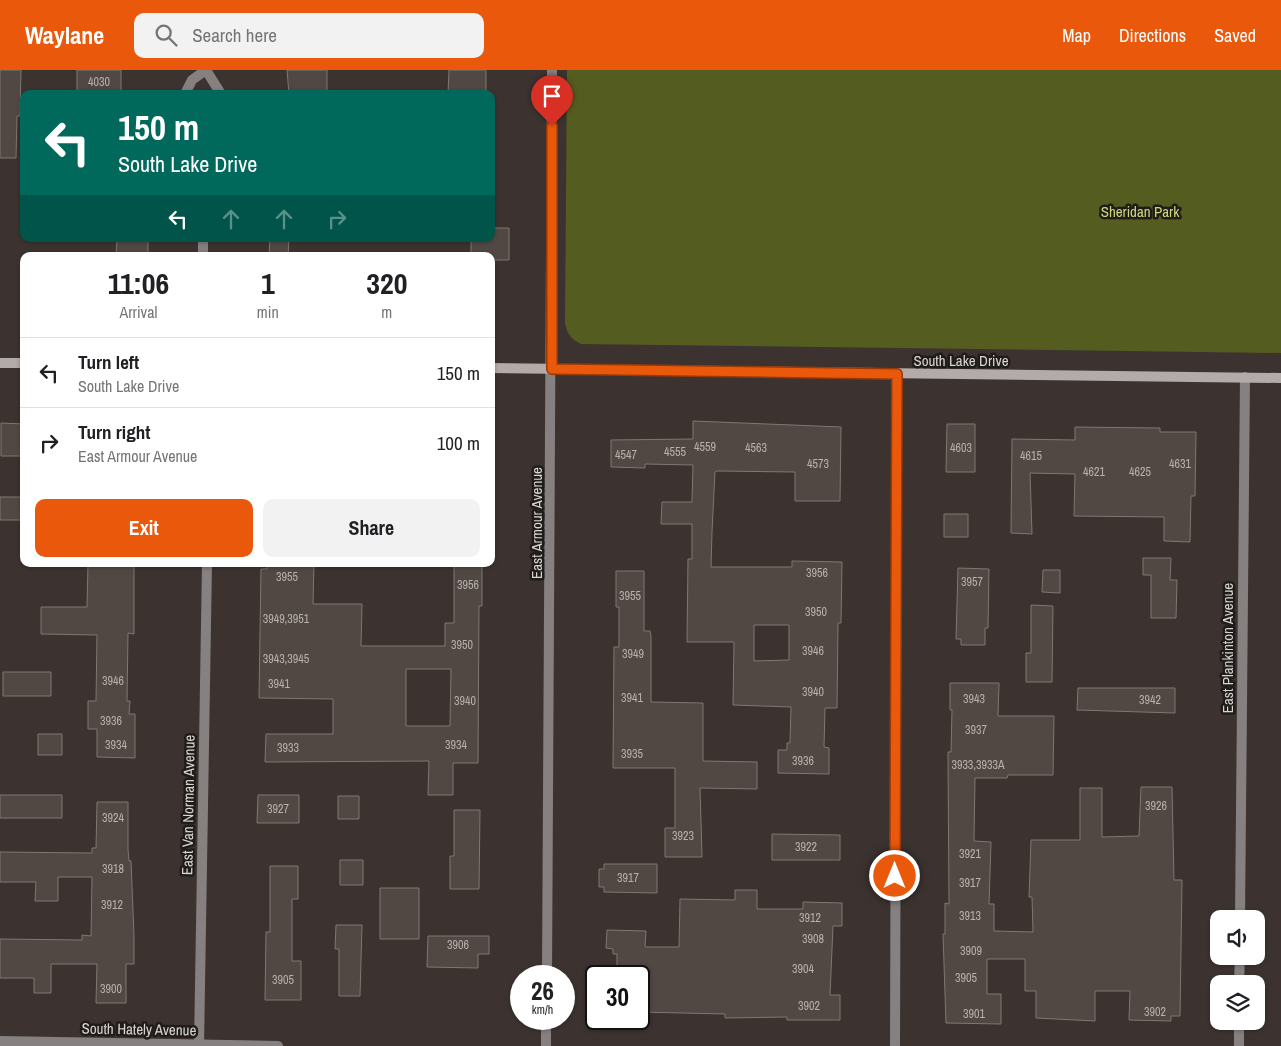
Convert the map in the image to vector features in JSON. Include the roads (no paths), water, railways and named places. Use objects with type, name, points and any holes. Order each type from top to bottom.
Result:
[{"type":"main road","points":[[0,363],[20,363]]},
{"type":"main road","name":"South Lake Drive","points":[[495,368],[1281,378]]},
{"type":"street","points":[[187,90],[192,80],[206,70],[218,90]]},
{"type":"street","name":"East Armour Avenue","points":[[547,965],[552,369],[552,70]]},
{"type":"street","points":[[895,1046],[897,374]]},
{"type":"street","name":"East Plankinton Avenue","points":[[1240,910],[1245,377]]},
{"type":"street","name":"East Van Norman Avenue","points":[[199,1046],[207,567]]},
{"type":"street","points":[[546,1030],[546,1046]]},
{"type":"street","points":[[1239,1030],[1239,1046]]},
{"type":"street","name":"South Hately Avenue","points":[[0,1040],[199,1046],[278,1046]]},
{"type":"park label","name":"Sheridan Park","points":[[1140,211]]}]
